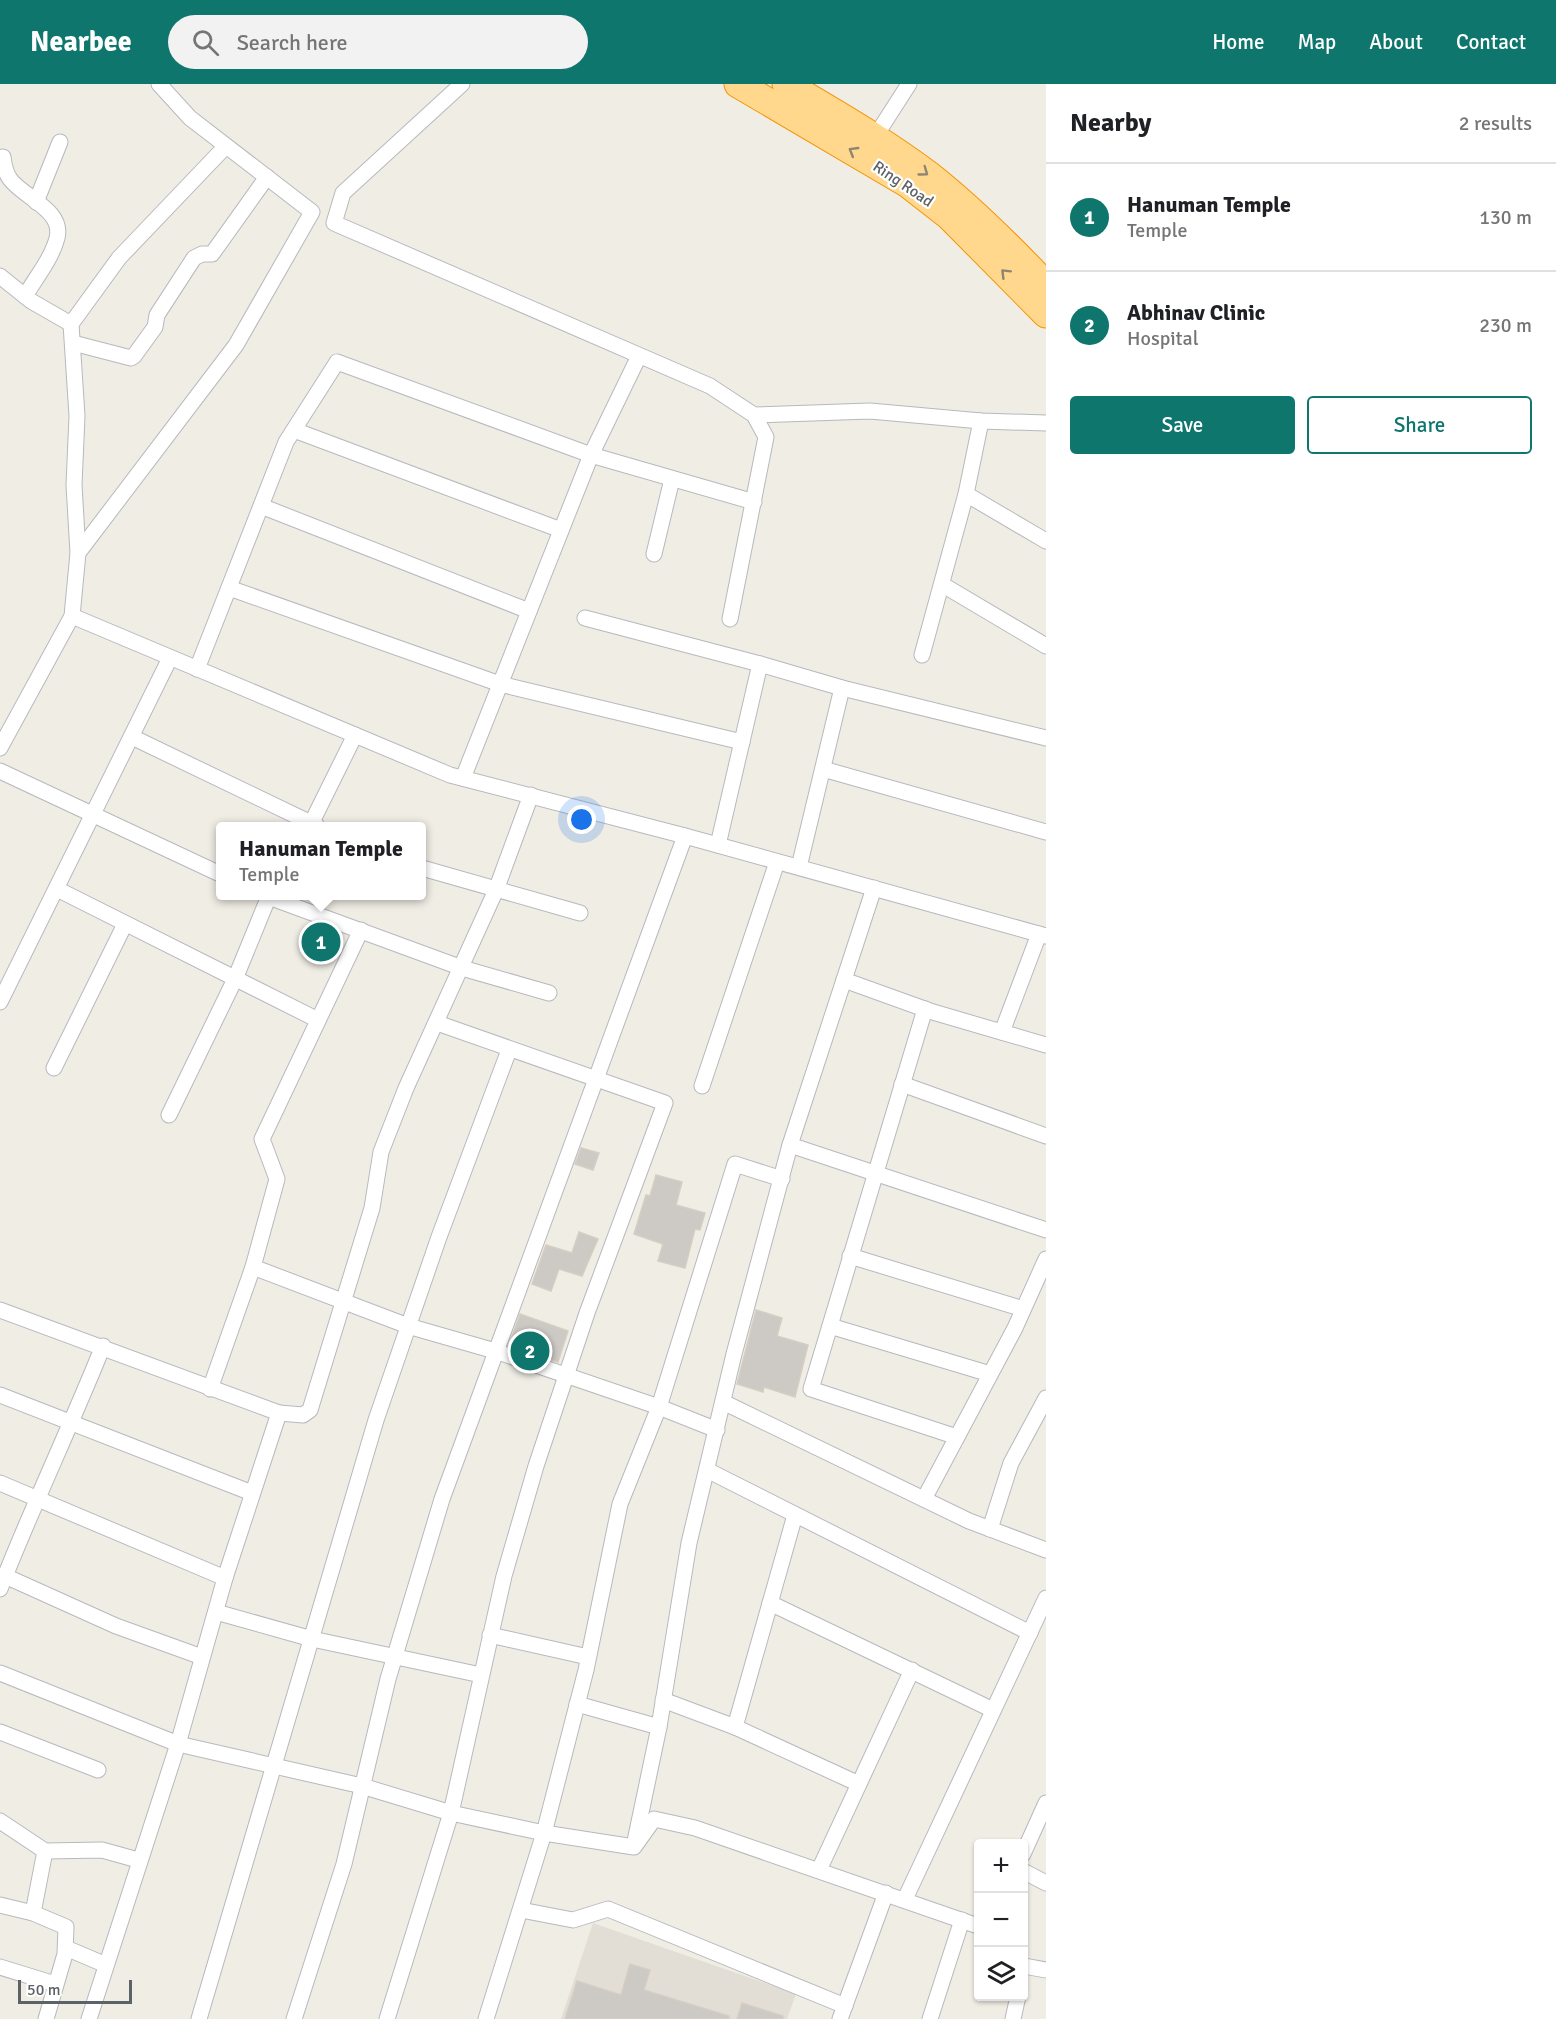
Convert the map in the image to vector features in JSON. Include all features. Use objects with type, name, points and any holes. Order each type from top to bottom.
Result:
[{"type":"highway","name":"Ring Road","points":[[738,84],[908,184],[949,216],[1046,314]]},
{"type":"highway","name":"Ring Road","points":[[786,84],[875,137],[929,175],[1043,274]]},
{"type":"street","points":[[159,84],[190,118],[312,212],[710,386],[754,415],[766,436],[730,619]]},
{"type":"street","points":[[334,223],[343,193],[462,84]]},
{"type":"street","points":[[875,137],[909,84]]},
{"type":"street","points":[[36,202],[60,141]]},
{"type":"street","points":[[0,748],[72,616],[78,553],[74,485],[77,416],[72,324],[119,258],[226,146]]},
{"type":"street","points":[[3,157],[5,170],[10,179],[53,217],[58,225],[58,235],[25,296]]},
{"type":"street","points":[[73,343],[131,358],[134,356],[155,327],[157,315],[194,258],[199,255],[212,254],[267,177]]},
{"type":"street","points":[[78,553],[236,345],[312,212]]},
{"type":"street","points":[[0,276],[25,296],[72,324]]},
{"type":"street","points":[[463,778],[591,455],[639,356]]},
{"type":"street","points":[[197,669],[286,442],[337,362],[591,455],[754,502]]},
{"type":"street","points":[[754,415],[870,411],[981,422],[1046,423]]},
{"type":"street","points":[[922,655],[943,585],[981,422]]},
{"type":"street","points":[[294,430],[561,531]]},
{"type":"street","points":[[654,554],[672,478]]},
{"type":"street","points":[[966,494],[1046,541]]},
{"type":"street","points":[[261,506],[529,611]]},
{"type":"street","points":[[943,585],[1046,646]]},
{"type":"street","points":[[229,588],[500,684],[742,742]]},
{"type":"street","points":[[72,616],[463,778],[685,836],[1043,935],[1002,1032]]},
{"type":"street","points":[[585,618],[842,687],[1046,738]]},
{"type":"street","points":[[0,1002],[170,658]]},
{"type":"street","points":[[718,845],[760,664]]},
{"type":"street","points":[[799,867],[842,687]]},
{"type":"street","points":[[315,822],[355,735]]},
{"type":"street","points":[[132,737],[305,822]]},
{"type":"street","points":[[823,769],[1046,832]]},
{"type":"street","points":[[0,771],[216,872]]},
{"type":"street","points":[[0,1310],[279,1413],[303,1415],[310,1410],[372,1208],[381,1152],[406,1088],[496,890],[531,795]]},
{"type":"street","points":[[294,2019],[344,1864],[395,1657],[442,1499],[685,836]]},
{"type":"street","points":[[702,1086],[777,862]]},
{"type":"street","points":[[426,869],[580,914]]},
{"type":"street","points":[[634,1847],[659,1727],[689,1543],[723,1402],[790,1145],[874,888]]},
{"type":"street","points":[[57,889],[318,1020]]},
{"type":"street","points":[[169,1115],[235,979],[266,900]]},
{"type":"street","points":[[279,900],[462,968],[549,993]]},
{"type":"street","points":[[54,1068],[125,924]]},
{"type":"street","points":[[210,1389],[254,1267],[277,1179],[262,1139],[360,930]]},
{"type":"street","points":[[844,980],[925,1009],[1046,1045]]},
{"type":"street","points":[[925,1009],[811,1389],[957,1437]]},
{"type":"street","points":[[387,2019],[451,1813],[504,1576],[536,1466],[619,1226],[665,1103],[437,1023]]},
{"type":"street","points":[[199,2019],[376,1420],[439,1237],[509,1050]]},
{"type":"street","points":[[902,1084],[1046,1136]]},
{"type":"street","points":[[790,1145],[1046,1230]]},
{"type":"street","points":[[486,2019],[544,1833],[588,1657],[620,1504],[660,1407],[735,1164],[782,1179]]},
{"type":"street","points":[[850,1256],[1023,1310]]},
{"type":"street","points":[[924,1499],[1023,1310],[1046,1259]]},
{"type":"street","points":[[254,1267],[408,1326],[495,1352],[660,1407],[717,1430]]},
{"type":"street","points":[[830,1326],[990,1374]]},
{"type":"street","points":[[103,1347],[73,1422],[36,1498],[3,1583],[202,1657]]},
{"type":"street","points":[[0,1395],[252,1492]]},
{"type":"street","points":[[990,1529],[1011,1463],[1046,1398]]},
{"type":"street","points":[[723,1402],[924,1499],[990,1529],[1046,1550]]},
{"type":"street","points":[[88,2019],[138,1860],[178,1744],[225,1578],[279,1413]]},
{"type":"street","points":[[707,1470],[1030,1633]]},
{"type":"street","points":[[0,1483],[225,1578]]},
{"type":"street","points":[[735,1728],[795,1515]]},
{"type":"street","points":[[770,1603],[993,1710]]},
{"type":"street","points":[[905,1899],[1045,1604]]},
{"type":"street","points":[[216,1612],[312,1639],[481,1675]]},
{"type":"street","points":[[490,1635],[588,1657]]},
{"type":"street","points":[[819,1870],[912,1670]]},
{"type":"street","points":[[0,1673],[178,1744],[362,1786],[451,1813],[544,1833],[634,1847]]},
{"type":"street","points":[[663,1700],[735,1728],[859,1784]]},
{"type":"street","points":[[577,1704],[659,1727]]},
{"type":"street","points":[[0,1732],[98,1770]]},
{"type":"street","points":[[1028,1843],[1046,1803]]},
{"type":"street","points":[[634,1847],[654,1819],[695,1828],[974,1924]]},
{"type":"street","points":[[0,1821],[45,1851],[102,1850],[138,1860]]},
{"type":"street","points":[[33,1913],[45,1851]]},
{"type":"street","points":[[1028,1873],[1046,1882]]},
{"type":"street","points":[[521,1910],[573,1920],[608,1909],[843,2013],[886,1893]]},
{"type":"street","points":[[0,1905],[33,1913],[66,1927],[66,1948],[46,2019]]},
{"type":"street","points":[[930,2019],[963,1920]]},
{"type":"street","points":[[66,1948],[106,1965]]},
{"type":"street","points":[[0,1967],[55,1983]]},
{"type":"street","points":[[1028,1968],[1046,1970]]},
{"type":"street","points":[[1013,2019],[1017,2001]]},
{"type":"shaded area","points":[[593,1923],[796,1994],[787,2019],[561,2019]]},
{"type":"building","points":[[581,1148],[599,1153],[593,1170],[575,1164]]},
{"type":"building","points":[[656,1175],[682,1182],[676,1205],[705,1213],[700,1230],[695,1229],[685,1268],[658,1261],[663,1244],[634,1234],[646,1195],[650,1196]]},
{"type":"building","points":[[579,1232],[598,1239],[582,1276],[559,1269],[551,1291],[532,1284],[546,1245],[572,1253]]},
{"type":"building","points":[[756,1310],[782,1318],[777,1336],[808,1345],[795,1397],[764,1387],[763,1392],[737,1384]]},
{"type":"building","points":[[520,1314],[568,1331],[558,1362],[509,1345]]},
{"type":"building","points":[[630,1964],[650,1970],[644,1990],[729,2016],[729,2019],[565,2019],[577,1981],[621,1995]]},
{"type":"building","points":[[742,2003],[783,2016],[783,2019],[737,2019]]},
{"type":"place","name":"Hanuman Temple","points":[[321,942]]},
{"type":"place","name":"Abhinav Clinic","points":[[530,1351]]}]
